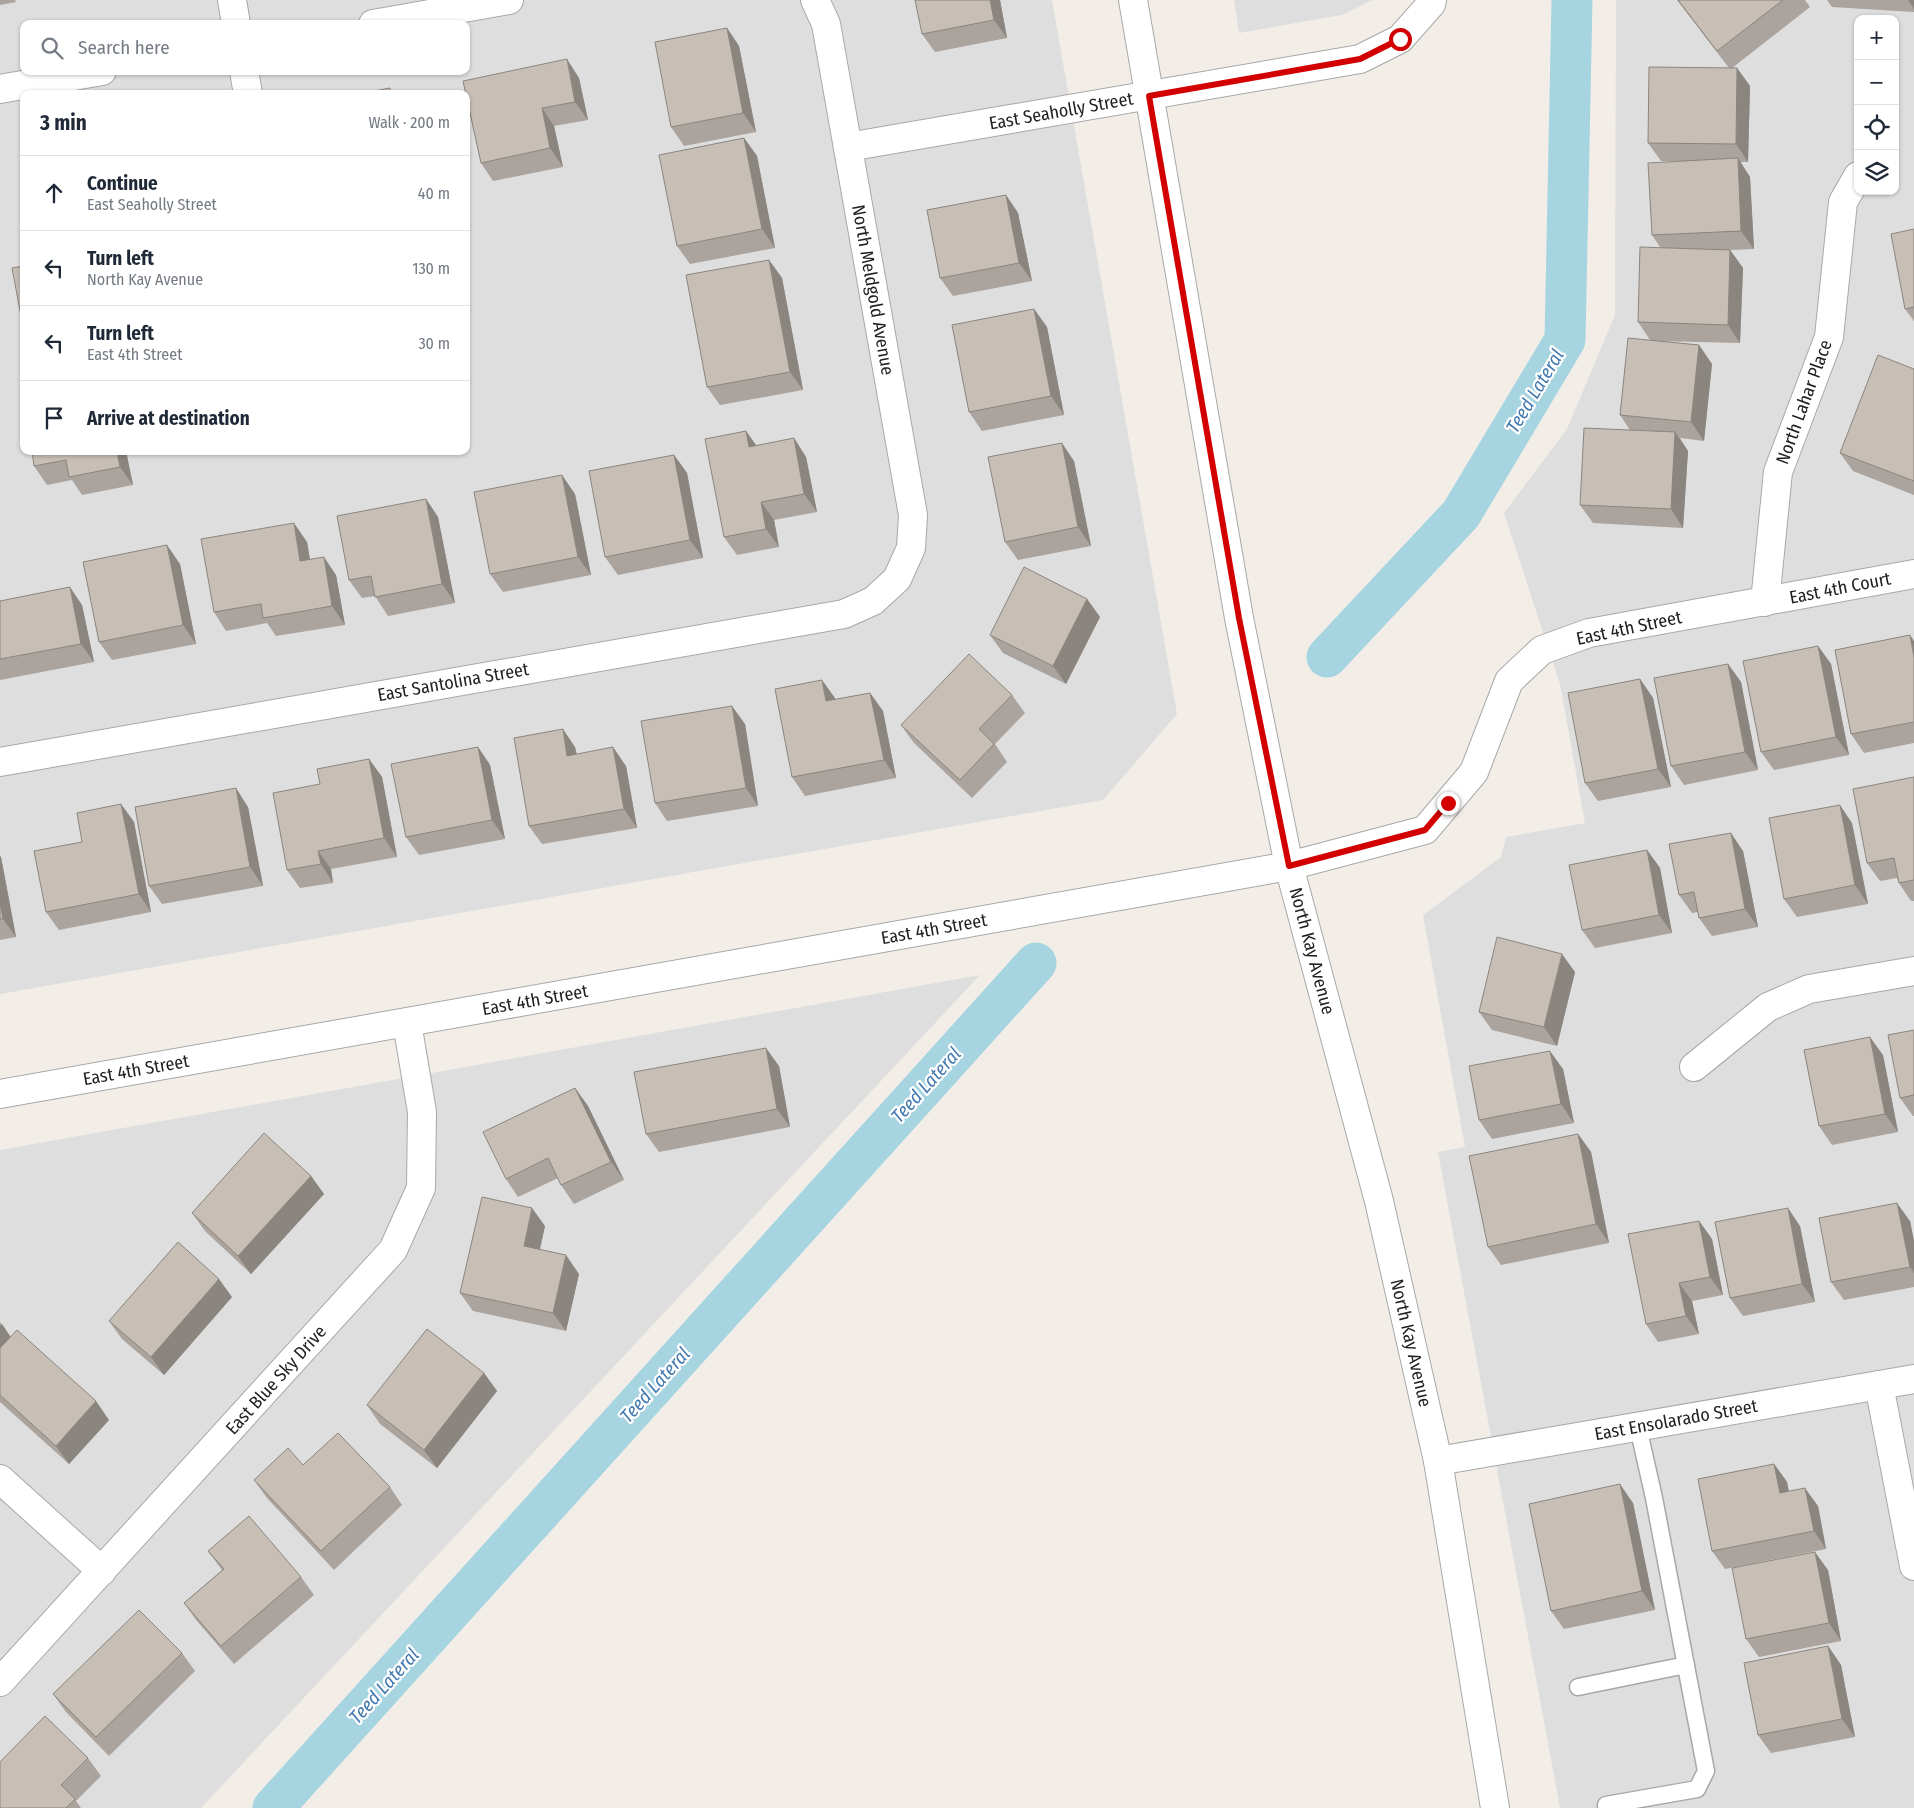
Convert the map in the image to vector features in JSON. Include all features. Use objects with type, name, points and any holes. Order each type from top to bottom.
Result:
[{"type":"street","points":[[232,0],[235,20]]},
{"type":"street","points":[[396,20],[509,0]]},
{"type":"street","name":"North Meldgold Avenue","points":[[815,0],[826,24],[913,516],[911,548],[896,580]]},
{"type":"street","name":"North Kay Avenue","points":[[1133,0],[1239,618],[1289,866],[1379,1201],[1438,1462],[1495,1808]]},
{"type":"street","name":"East Seaholly Street","points":[[848,147],[1360,59],[1400,39],[1431,2]]},
{"type":"street","points":[[0,89],[79,75]]},
{"type":"street","points":[[245,75],[247,90]]},
{"type":"street","name":"North Lahar Place","points":[[1765,602],[1778,472],[1829,337],[1843,202],[1854,183]]},
{"type":"street","name":"East 4th Court","points":[[1765,602],[1914,574]]},
{"type":"street","name":"East Santolina Street","points":[[0,762],[844,614],[873,601],[896,580]]},
{"type":"street","name":"East 4th Street","points":[[0,1094],[1289,866],[1425,830],[1474,772],[1509,681],[1542,650],[1589,633],[1765,602]]},
{"type":"street","points":[[1694,1067],[1768,1007],[1808,989],[1914,971]]},
{"type":"street","name":"East Blue Sky Drive","points":[[0,1682],[393,1250],[421,1188],[422,1112],[407,1023]]},
{"type":"street","name":"East Ensolarado Street","points":[[1438,1462],[1914,1379]]},
{"type":"street","points":[[1879,1385],[1914,1566]]},
{"type":"street","points":[[0,1479],[102,1572]]},
{"type":"lane","points":[[1606,1806],[1697,1789],[1706,1771],[1654,1498],[1638,1427]]},
{"type":"lane","points":[[1578,1687],[1686,1665]]},
{"type":"shaded area","points":[[0,0],[1052,0],[1177,714],[1103,800],[0,994]]},
{"type":"shaded area","points":[[1234,0],[1373,0],[1342,15],[1239,33]]},
{"type":"shaded area","points":[[1616,0],[1914,0],[1914,1808],[1560,1808],[1438,1152],[1465,1147],[1423,915],[1501,857],[1506,837],[1585,823],[1560,684],[1504,513],[1567,429],[1615,315]]},
{"type":"shaded area","points":[[980,975],[201,1808],[0,1808],[0,1150]]},
{"type":"building","points":[[915,0],[990,0],[994,20],[922,34]]},
{"type":"building","points":[[1678,0],[1783,0],[1717,51]]},
{"type":"building","points":[[727,28],[743,113],[671,127],[655,42]]},
{"type":"building","points":[[567,59],[575,102],[542,108],[550,148],[481,163],[470,113],[470,90],[465,90],[463,81]]},
{"type":"building","points":[[1649,67],[1737,68],[1736,144],[1648,143]]},
{"type":"building","points":[[744,138],[762,229],[677,246],[659,155]]},
{"type":"building","points":[[1738,158],[1741,231],[1652,235],[1648,163]]},
{"type":"building","points":[[1006,195],[1019,263],[940,278],[927,210]]},
{"type":"building","points":[[1914,229],[1914,307],[1905,309],[1891,234]]},
{"type":"building","points":[[1640,247],[1730,250],[1728,325],[1638,322]]},
{"type":"building","points":[[769,260],[790,372],[707,387],[686,275]]},
{"type":"building","points":[[20,267],[20,311],[12,268]]},
{"type":"building","points":[[1034,309],[1051,396],[969,412],[952,325]]},
{"type":"building","points":[[1628,338],[1699,345],[1691,422],[1620,415]]},
{"type":"building","points":[[1878,355],[1914,369],[1914,481],[1840,453]]},
{"type":"building","points":[[1584,428],[1675,432],[1671,509],[1580,505]]},
{"type":"building","points":[[746,431],[749,447],[794,438],[804,494],[761,502],[766,529],[724,537],[705,439]]},
{"type":"building","points":[[1062,443],[1078,527],[1005,542],[988,457]]},
{"type":"building","points":[[33,455],[118,455],[120,467],[69,477],[66,460],[34,466]]},
{"type":"building","points":[[674,455],[690,540],[605,557],[589,471]]},
{"type":"building","points":[[562,475],[578,557],[490,574],[474,492]]},
{"type":"building","points":[[426,499],[442,584],[375,597],[371,576],[349,580],[337,516]]},
{"type":"building","points":[[294,523],[300,561],[324,557],[332,606],[263,618],[261,604],[214,612],[201,539]]},
{"type":"building","points":[[167,545],[183,625],[99,642],[83,562]]},
{"type":"building","points":[[1024,567],[1087,599],[1053,666],[990,635]]},
{"type":"building","points":[[70,587],[81,644],[0,659],[0,601]]},
{"type":"building","points":[[1910,635],[1914,657],[1914,722],[1851,734],[1835,650]]},
{"type":"building","points":[[1818,646],[1836,737],[1761,752],[1743,661]]},
{"type":"building","points":[[969,654],[1012,695],[979,729],[994,744],[960,780],[901,725]]},
{"type":"building","points":[[1728,664],[1745,752],[1671,766],[1654,678]]},
{"type":"building","points":[[1640,679],[1658,769],[1585,783],[1568,693]]},
{"type":"building","points":[[822,680],[826,701],[870,693],[884,760],[792,777],[775,689]]},
{"type":"building","points":[[732,706],[746,788],[655,803],[641,721]]},
{"type":"building","points":[[563,729],[567,756],[613,747],[624,809],[529,826],[514,738]]},
{"type":"building","points":[[478,747],[492,820],[406,837],[391,764]]},
{"type":"building","points":[[369,759],[384,838],[318,851],[321,864],[287,870],[273,793],[320,784],[317,769]]},
{"type":"building","points":[[1914,777],[1914,880],[1899,883],[1894,858],[1867,863],[1853,789]]},
{"type":"building","points":[[236,788],[250,867],[149,886],[135,807]]},
{"type":"building","points":[[121,804],[139,894],[46,912],[34,851],[82,842],[77,813]]},
{"type":"building","points":[[1840,805],[1855,885],[1784,899],[1769,818]]},
{"type":"building","points":[[1731,833],[1745,909],[1699,918],[1694,892],[1679,895],[1669,844]]},
{"type":"building","points":[[1647,850],[1659,915],[1582,930],[1569,865]]},
{"type":"building","points":[[0,902],[3,919],[0,919]]},
{"type":"building","points":[[1497,937],[1562,954],[1544,1027],[1479,1012]]},
{"type":"building","points":[[1914,1030],[1914,1095],[1900,1098],[1888,1035]]},
{"type":"building","points":[[1870,1037],[1885,1114],[1819,1126],[1804,1050]]},
{"type":"building","points":[[766,1048],[777,1109],[646,1134],[634,1072]]},
{"type":"building","points":[[1550,1051],[1561,1104],[1479,1120],[1469,1066]]},
{"type":"building","points":[[575,1088],[611,1162],[561,1185],[548,1158],[506,1179],[483,1132]]},
{"type":"building","points":[[264,1133],[311,1176],[238,1256],[192,1213]]},
{"type":"building","points":[[1578,1134],[1596,1224],[1488,1247],[1469,1156]]},
{"type":"building","points":[[482,1197],[532,1208],[524,1246],[566,1255],[553,1313],[460,1293]]},
{"type":"building","points":[[1897,1203],[1910,1267],[1831,1282],[1819,1218]]},
{"type":"building","points":[[1788,1208],[1802,1284],[1730,1298],[1715,1222]]},
{"type":"building","points":[[1699,1221],[1710,1277],[1679,1283],[1686,1316],[1646,1324],[1628,1234]]},
{"type":"building","points":[[178,1242],[219,1279],[151,1357],[109,1321]]},
{"type":"building","points":[[427,1329],[484,1373],[424,1450],[367,1405]]},
{"type":"building","points":[[17,1330],[96,1401],[56,1446],[0,1395],[0,1348]]},
{"type":"building","points":[[338,1433],[390,1487],[321,1551],[254,1480],[288,1448],[303,1465]]},
{"type":"building","points":[[1774,1464],[1780,1493],[1805,1488],[1814,1531],[1712,1551],[1698,1479]]},
{"type":"building","points":[[1620,1484],[1642,1591],[1551,1611],[1529,1504]]},
{"type":"building","points":[[249,1516],[301,1577],[221,1646],[184,1603],[224,1569],[208,1551]]},
{"type":"building","points":[[1815,1552],[1829,1623],[1746,1639],[1732,1568]]},
{"type":"building","points":[[139,1610],[182,1653],[96,1737],[53,1694]]},
{"type":"building","points":[[1828,1646],[1842,1719],[1758,1735],[1744,1663]]},
{"type":"building","points":[[45,1716],[88,1758],[61,1785],[75,1799],[66,1808],[0,1808],[0,1762]]},
{"type":"waterway","name":"Teed Lateral","points":[[1327,657],[1461,514],[1565,340],[1572,0]]},
{"type":"waterway","name":"Teed Lateral","points":[[273,1808],[1036,963]]},
{"type":"route","points":[[1400,39],[1360,59],[1149,96],[1239,618],[1289,866],[1425,830],[1448,803]]}]
